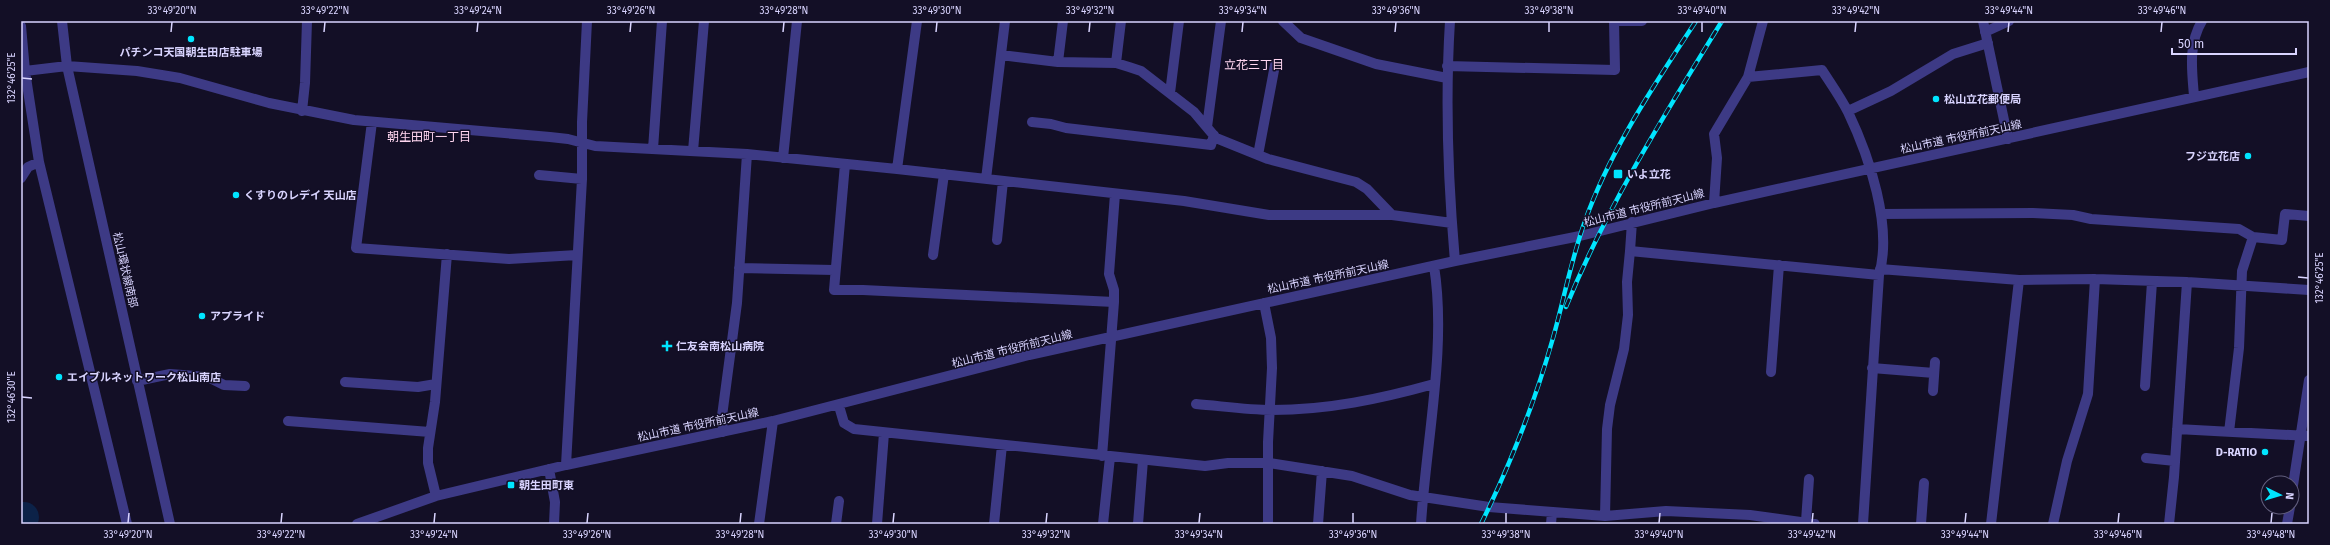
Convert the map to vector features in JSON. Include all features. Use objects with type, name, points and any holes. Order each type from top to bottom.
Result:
[{"type":"street","name":"松山環状線南部","points":[[62,21],[67,66],[170,524]]},
{"type":"street","points":[[302,111],[305,83],[307,21]]},
{"type":"street","points":[[566,465],[582,179],[587,21]]},
{"type":"street","points":[[653,149],[662,21]]},
{"type":"street","points":[[693,151],[704,21]]},
{"type":"street","points":[[783,158],[798,21]]},
{"type":"street","points":[[897,169],[916,21]]},
{"type":"street","points":[[986,179],[1005,21]]},
{"type":"street","points":[[1058,62],[1063,21]]},
{"type":"street","points":[[1116,63],[1121,21]]},
{"type":"street","points":[[1170,93],[1179,21]]},
{"type":"street","points":[[1207,127],[1221,21]]},
{"type":"street","points":[[1283,21],[1301,38],[1376,64],[1447,78]]},
{"type":"street","points":[[1450,21],[1447,78],[1452,223],[1455,261]]},
{"type":"street","points":[[1447,66],[1615,70],[1614,21],[1642,21]]},
{"type":"street","points":[[1714,204],[1716,158],[1714,134],[1748,77],[1763,21]]},
{"type":"street","points":[[1983,21],[2008,140]]},
{"type":"street","points":[[1985,32],[2010,21]]},
{"type":"street","points":[[2194,96],[2191,65],[2194,33],[2202,21]]},
{"type":"street","points":[[21,26],[25,71],[39,162],[127,524]]},
{"type":"street","points":[[1848,111],[1891,91],[1953,54],[1988,43]]},
{"type":"street","points":[[1002,55],[1058,62],[1116,63],[1141,71],[1194,112],[1214,135],[1258,155],[1312,172],[1356,182],[1367,189],[1392,215]]},
{"type":"street","points":[[1258,155],[1274,65]]},
{"type":"street","points":[[25,71],[67,66],[137,71],[180,78],[302,111],[372,122],[550,137],[595,146],[747,154],[897,169],[1184,201],[1269,215],[1392,215],[1452,223]]},
{"type":"street","points":[[1748,77],[1822,70],[1848,111],[1870,170],[1881,214],[1883,235],[1872,368],[1863,524]]},
{"type":"street","name":"松山市道 市役所前天山線","points":[[357,524],[436,496],[566,465],[839,406],[1029,355],[1455,261],[1580,236],[1632,222],[2008,140],[2194,96],[2309,72]]},
{"type":"street","points":[[372,122],[356,248],[509,259],[577,255]]},
{"type":"street","points":[[1032,122],[1051,124],[1066,128],[1211,145],[1214,135]]},
{"type":"street","points":[[723,432],[722,416],[732,353],[747,154]]},
{"type":"street","points":[[21,178],[28,167],[39,162]]},
{"type":"street","points":[[845,164],[834,270],[834,290],[1114,302]]},
{"type":"street","points":[[933,255],[944,174]]},
{"type":"street","points":[[539,175],[582,179]]},
{"type":"street","points":[[997,240],[1003,181]]},
{"type":"street","points":[[1103,524],[1110,337],[1114,302],[1114,290],[1109,274],[1115,194]]},
{"type":"street","points":[[1881,214],[2033,212],[2072,215],[2091,219],[2239,229],[2253,238],[2282,240],[2285,214],[2309,216]]},
{"type":"street","points":[[1605,516],[1607,429],[1628,315],[1627,282],[1632,222]]},
{"type":"street","points":[[2229,432],[2239,348],[2242,271],[2253,238]]},
{"type":"street","points":[[1630,251],[1779,265],[1879,272],[2019,280],[2095,279],[2186,282],[2309,290]]},
{"type":"street","points":[[436,496],[428,463],[447,254]]},
{"type":"street","points":[[1771,372],[1779,265]]},
{"type":"street","points":[[1421,524],[1434,384],[1439,296],[1434,266]]},
{"type":"street","points":[[739,268],[834,270]]},
{"type":"street","points":[[2054,524],[2067,462],[2088,394],[2095,279]]},
{"type":"street","points":[[1991,524],[2019,280]]},
{"type":"street","points":[[2145,386],[2152,282]]},
{"type":"street","points":[[2169,524],[2175,461],[2186,282]]},
{"type":"street","points":[[1264,303],[1271,338],[1268,442],[1268,524]]},
{"type":"street","points":[[1932,391],[1935,362]]},
{"type":"street","points":[[1872,368],[1934,373]]},
{"type":"street","points":[[137,380],[170,374],[208,377],[224,385],[245,386]]},
{"type":"street","points":[[2296,475],[2305,436],[2309,380]]},
{"type":"street","points":[[345,382],[418,387],[436,384]]},
{"type":"street","points":[[1196,404],[1270,410],[1305,409],[1361,402],[1434,384]]},
{"type":"street","points":[[839,406],[844,423],[854,429],[1106,457],[1205,466],[1228,463],[1269,464],[1352,476],[1423,498],[1489,507],[1605,516],[1630,520],[1666,512],[1733,519],[1811,523],[1809,479]]},
{"type":"street","points":[[288,421],[430,432]]},
{"type":"street","points":[[759,524],[773,421]]},
{"type":"street","points":[[2177,429],[2305,436]]},
{"type":"street","points":[[877,524],[884,432]]},
{"type":"street","points":[[994,524],[1002,445]]},
{"type":"street","points":[[2146,458],[2175,461]]},
{"type":"street","points":[[1138,524],[1143,460]]},
{"type":"street","points":[[549,469],[555,502],[554,524]]},
{"type":"street","points":[[1318,524],[1322,471]]},
{"type":"street","points":[[1921,524],[1924,483]]},
{"type":"street","points":[[836,524],[839,501]]},
{"type":"street","points":[[1551,524],[1552,512]]},
{"type":"railway","points":[[1481,524],[1512,456],[1538,386],[1553,338],[1576,250],[1595,195],[1634,118],[1696,21]]},
{"type":"railway","points":[[1566,307],[1582,270],[1618,197],[1658,126],[1722,21]]},
{"type":"place","name":"パチンコ天国朝生田店駐車場","points":[[191,39]]},
{"type":"place","name":"松山立花郵便局","points":[[1936,99]]},
{"type":"place","name":"フジ立花店","points":[[2248,156]]},
{"type":"place","name":"いよ立花","points":[[1618,174]]},
{"type":"place","name":"くすりのレデイ 天山店","points":[[236,195]]},
{"type":"place","name":"アプライド","points":[[202,316]]},
{"type":"place","name":"仁友会南松山病院","points":[[667,346]]},
{"type":"place","name":"エイブルネットワーク松山南店","points":[[59,377]]},
{"type":"place","name":"D-RATIO","points":[[2265,452]]},
{"type":"place","name":"朝生田町東","points":[[511,485]]},
{"type":"district","name":"立花三丁目","points":[[1254,65]]},
{"type":"district","name":"朝生田町一丁目","points":[[429,137]]}]
